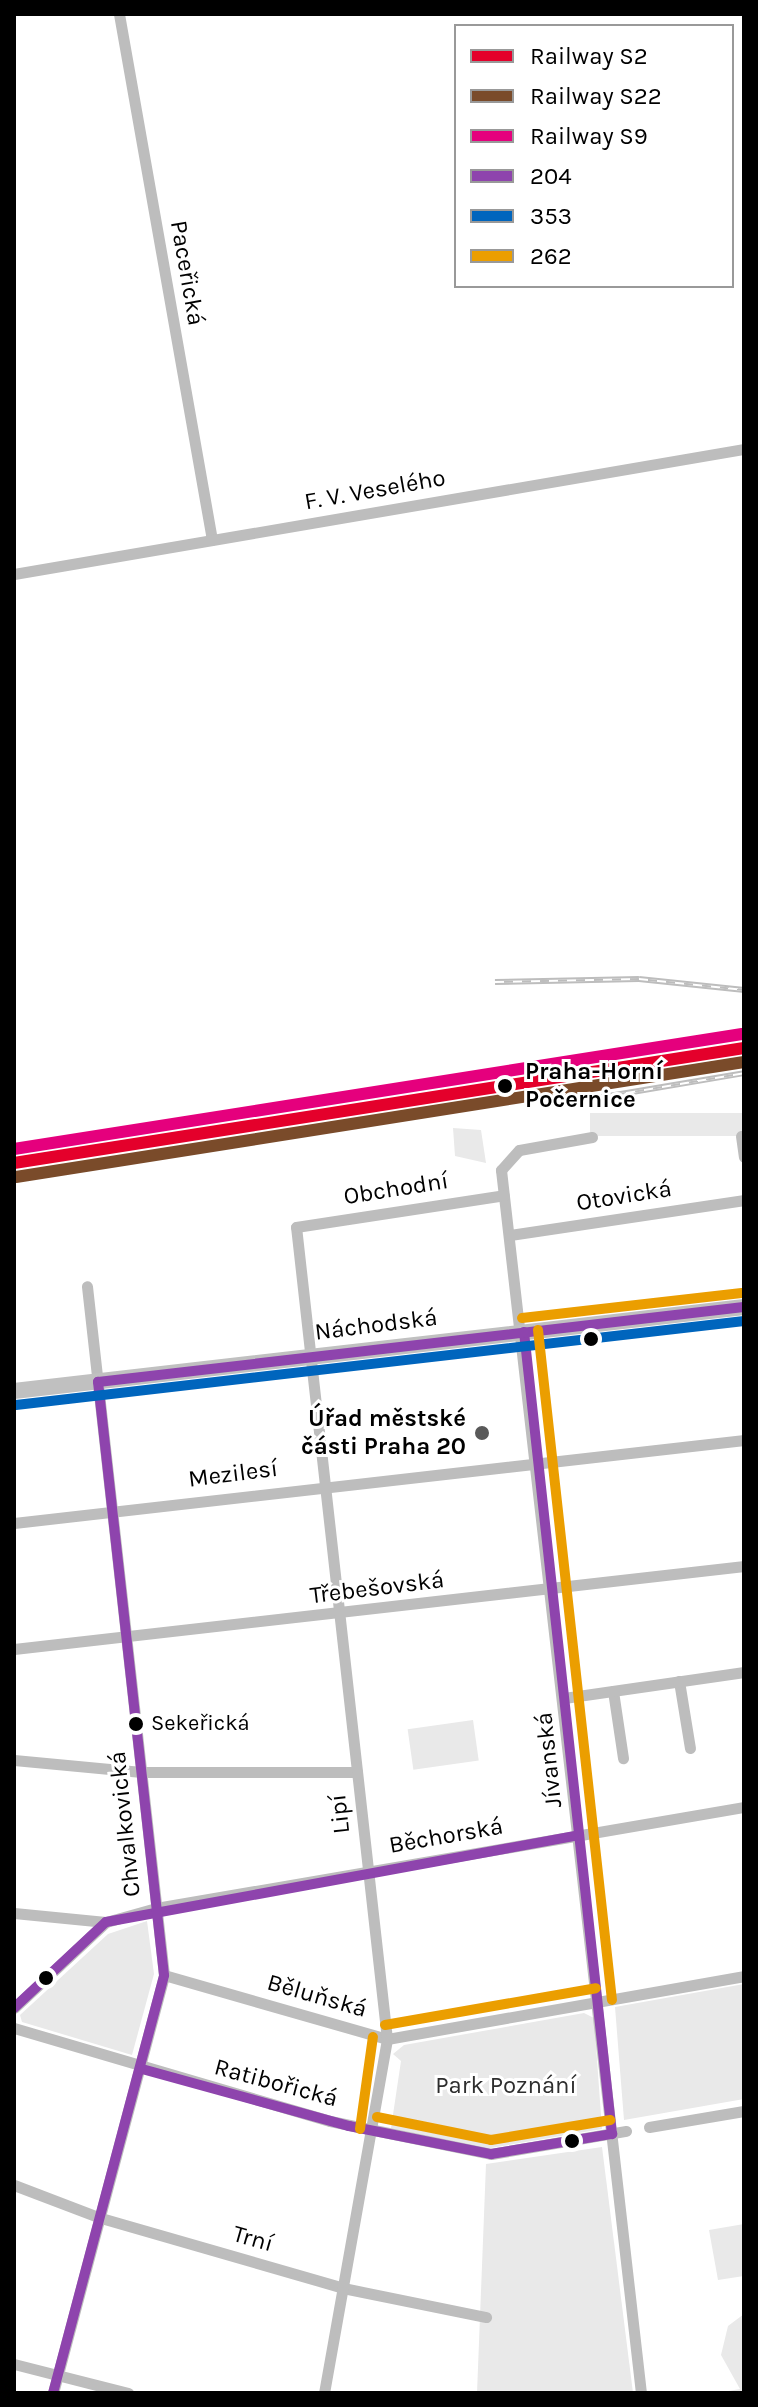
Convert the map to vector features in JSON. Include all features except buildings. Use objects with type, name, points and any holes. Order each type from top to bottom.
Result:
[{"type":"main road","name":"Náchodská","points":[[14,1391],[744,1307]]},
{"type":"street","name":"Paceřická","points":[[119,14],[212,540]]},
{"type":"street","name":"F. V. Veselého","points":[[14,574],[744,449]]},
{"type":"street","points":[[741,1136],[744,1157]]},
{"type":"street","name":"Jívanská","points":[[592,1137],[519,1150],[501,1170],[524,1332],[641,2393]]},
{"type":"street","name":"Obchodní","points":[[296,1227],[504,1195]]},
{"type":"street","name":"Otovická","points":[[510,1235],[744,1200]]},
{"type":"street","name":"Lipí","points":[[296,1227],[387,2039],[374,2131],[324,2393]]},
{"type":"street","name":"Chvalkovická","points":[[53,2393],[142,2069],[164,1975],[87,1286]]},
{"type":"street","name":"Mezilesí","points":[[14,1523],[538,1460],[744,1440]]},
{"type":"street","name":"Třebešovská","points":[[14,1649],[339,1615],[744,1566]]},
{"type":"street","points":[[564,1698],[744,1672]]},
{"type":"street","points":[[679,1681],[690,1748]]},
{"type":"street","points":[[613,1691],[623,1758]]},
{"type":"street","points":[[14,1760],[141,1772],[357,1772]]},
{"type":"street","name":"Běchorská","points":[[106,1922],[156,1908],[744,1807]]},
{"type":"street","points":[[14,1913],[106,1922]]},
{"type":"street","points":[[14,2008],[106,1922]]},
{"type":"street","name":"Běluňská","points":[[164,1975],[387,2039],[744,1976]]},
{"type":"street","name":"Ratibořická","points":[[14,2028],[142,2069],[374,2131],[491,2154],[626,2131]]},
{"type":"street","points":[[649,2127],[744,2111]]},
{"type":"street","name":"Trní","points":[[14,2185],[101,2218],[343,2288],[486,2317]]},
{"type":"street","points":[[14,2364],[57,2378],[128,2393]]},
{"type":"green space","points":[[590,1113],[744,1113],[744,1136],[590,1136]]},
{"type":"green space","points":[[453,1128],[481,1130],[486,1163],[455,1156]]},
{"type":"green space","points":[[473,1720],[479,1761],[413,1770],[408,1729]]},
{"type":"green space","points":[[147,1921],[154,1974],[132,2055],[22,2022],[20,2015],[108,1934]]},
{"type":"green space","name":"Park Poznání","points":[[744,1984],[744,2099],[624,2120],[615,2007]]},
{"type":"green space","name":"Park Poznání","points":[[584,2013],[594,2018],[602,2129],[485,2149],[391,2128],[401,2061],[393,2054],[404,2045]]},
{"type":"green space","points":[[602,2147],[633,2393],[477,2393],[486,2164]]},
{"type":"green space","points":[[744,2224],[744,2276],[718,2280],[709,2230]]},
{"type":"green space","points":[[744,2314],[744,2393],[717,2393],[740,2389],[721,2355],[728,2326]]},
{"type":"railway","points":[[495,982],[639,979],[744,990]]},
{"type":"railway","points":[[591,1099],[744,1073]]},
{"type":"rail line","name":"S9","points":[[14,1149],[742,1034]]},
{"type":"rail line","name":"S2","points":[[14,1163],[744,1048]]},
{"type":"rail line","name":"S22","points":[[16,1177],[744,1062]]},
{"type":"transit line","name":"262","points":[[522,1318],[742,1293]]},
{"type":"transit line","name":"204","points":[[53,2393],[164,1975],[98,1382],[744,1307]]},
{"type":"transit line","name":"353","points":[[16,1405],[744,1321]]},
{"type":"transit line","name":"262","points":[[538,1330],[612,2000]]},
{"type":"transit line","name":"204","points":[[524,1332],[612,2134]]},
{"type":"transit line","name":"204","points":[[14,2008],[106,1922],[579,1835]]},
{"type":"transit line","name":"262","points":[[385,2025],[596,1988]]},
{"type":"transit line","name":"262","points":[[360,2129],[373,2037]]},
{"type":"transit line","name":"204","points":[[142,2069],[349,2126],[491,2154],[612,2134]]},
{"type":"transit line","name":"262","points":[[377,2117],[491,2140],[610,2120]]},
{"type":"place","name":"Praha-Horní Počernice","points":[[505,1086]]},
{"type":"place","name":"Úřad městské části Praha 20","points":[[482,1433]]},
{"type":"place","name":"Sekeřická","points":[[136,1724]]}]
